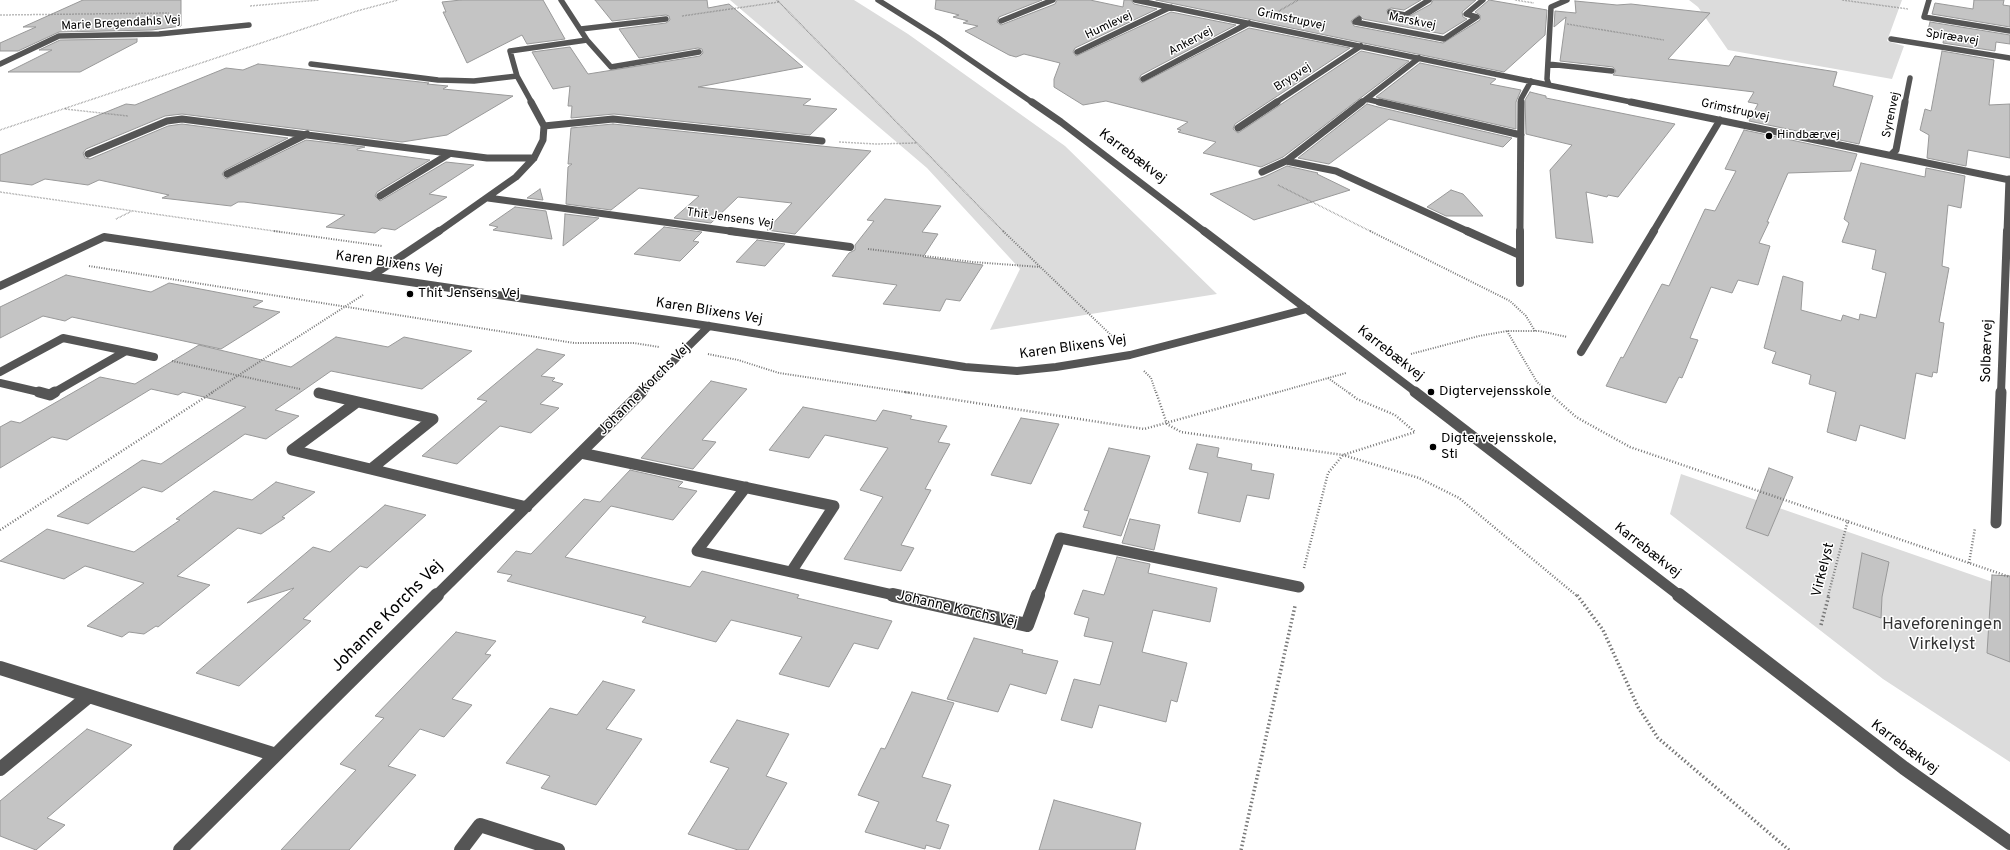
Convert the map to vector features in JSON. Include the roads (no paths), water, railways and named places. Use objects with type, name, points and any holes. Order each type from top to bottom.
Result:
[{"type":"street","points":[[561,0],[587,40],[611,67],[699,52]]},
{"type":"street","name":"Karrebækvej","points":[[878,0],[937,37],[1061,122],[1307,309],[1904,768],[2010,844]]},
{"type":"street","points":[[1001,21],[1053,0]]},
{"type":"street","name":"Grimstrupvej","points":[[1135,0],[2009,179]]},
{"type":"street","name":"Marskvej","points":[[1390,12],[1405,15],[1429,0]]},
{"type":"street","name":"Marskvej","points":[[1359,19],[1355,22],[1444,39],[1477,17],[1466,14],[1483,0]]},
{"type":"street","points":[[1549,84],[1547,79],[1552,7],[1567,0]]},
{"type":"street","points":[[1929,0],[1924,17],[2010,30]]},
{"type":"street","name":"Humlevej","points":[[1077,52],[1171,7]]},
{"type":"street","points":[[581,29],[666,19]]},
{"type":"street","name":"Ankervej","points":[[1143,79],[1248,23]]},
{"type":"street","name":"Marie Bregendahls Vej","points":[[0,64],[59,36],[159,34],[249,25]]},
{"type":"street","name":"Spiræavej","points":[[1891,39],[2010,58]]},
{"type":"street","points":[[373,276],[488,198],[516,177],[534,158],[542,140],[544,126],[517,76],[510,51],[587,40]]},
{"type":"street","name":"Brygvej","points":[[1238,128],[1361,46]]},
{"type":"street","points":[[1262,172],[1286,161],[1419,58]]},
{"type":"street","points":[[311,64],[438,80],[474,81],[517,76]]},
{"type":"street","points":[[1548,64],[1612,71]]},
{"type":"street","name":"Syrenvej","points":[[1891,155],[1896,150],[1910,78]]},
{"type":"street","points":[[1520,283],[1521,99],[1532,81]]},
{"type":"street","points":[[1366,99],[1521,135]]},
{"type":"street","points":[[88,154],[167,121],[182,119],[307,134],[449,154],[486,158],[534,158]]},
{"type":"street","points":[[544,126],[613,119],[822,140]]},
{"type":"street","points":[[1582,352],[1720,120]]},
{"type":"street","points":[[227,174],[307,134]]},
{"type":"street","points":[[380,196],[449,154]]},
{"type":"street","points":[[1286,161],[1336,171],[1520,255]]},
{"type":"street","name":"Solbærvej","points":[[1996,523],[2009,179]]},
{"type":"street","name":"Thit Jensens Vej","points":[[488,198],[850,247]]},
{"type":"street","name":"Karen Blixens Vej","points":[[0,286],[104,237],[709,326],[980,368],[1017,371],[1056,367],[1130,355],[1307,309]]},
{"type":"street","name":"Johanne Korchs Vej","points":[[180,850],[709,326]]},
{"type":"street","points":[[0,372],[63,338],[154,357]]},
{"type":"street","points":[[0,383],[50,395],[126,351]]},
{"type":"street","points":[[319,393],[433,419],[371,469]]},
{"type":"street","points":[[357,402],[292,450],[527,507]]},
{"type":"street","name":"Johanne Korchs Vej","points":[[581,453],[834,506],[791,572]]},
{"type":"street","name":"Johanne Korchs Vej","points":[[746,487],[697,551],[1027,625],[1060,538],[1299,587]]},
{"type":"street","points":[[0,668],[276,755]]},
{"type":"street","points":[[0,769],[89,696]]},
{"type":"street","points":[[461,850],[480,825],[558,850]]},
{"type":"place","name":"Hindbærvej","points":[[1769,136]]},
{"type":"place","name":"Thit Jensens Vej","points":[[410,294]]},
{"type":"place","name":"Digtervejensskole","points":[[1431,392]]},
{"type":"place","name":"Digtervejensskole, Sti","points":[[1433,447]]},
{"type":"park label","name":"Haveforeningen Virkelyst","points":[[1942,636]]}]
